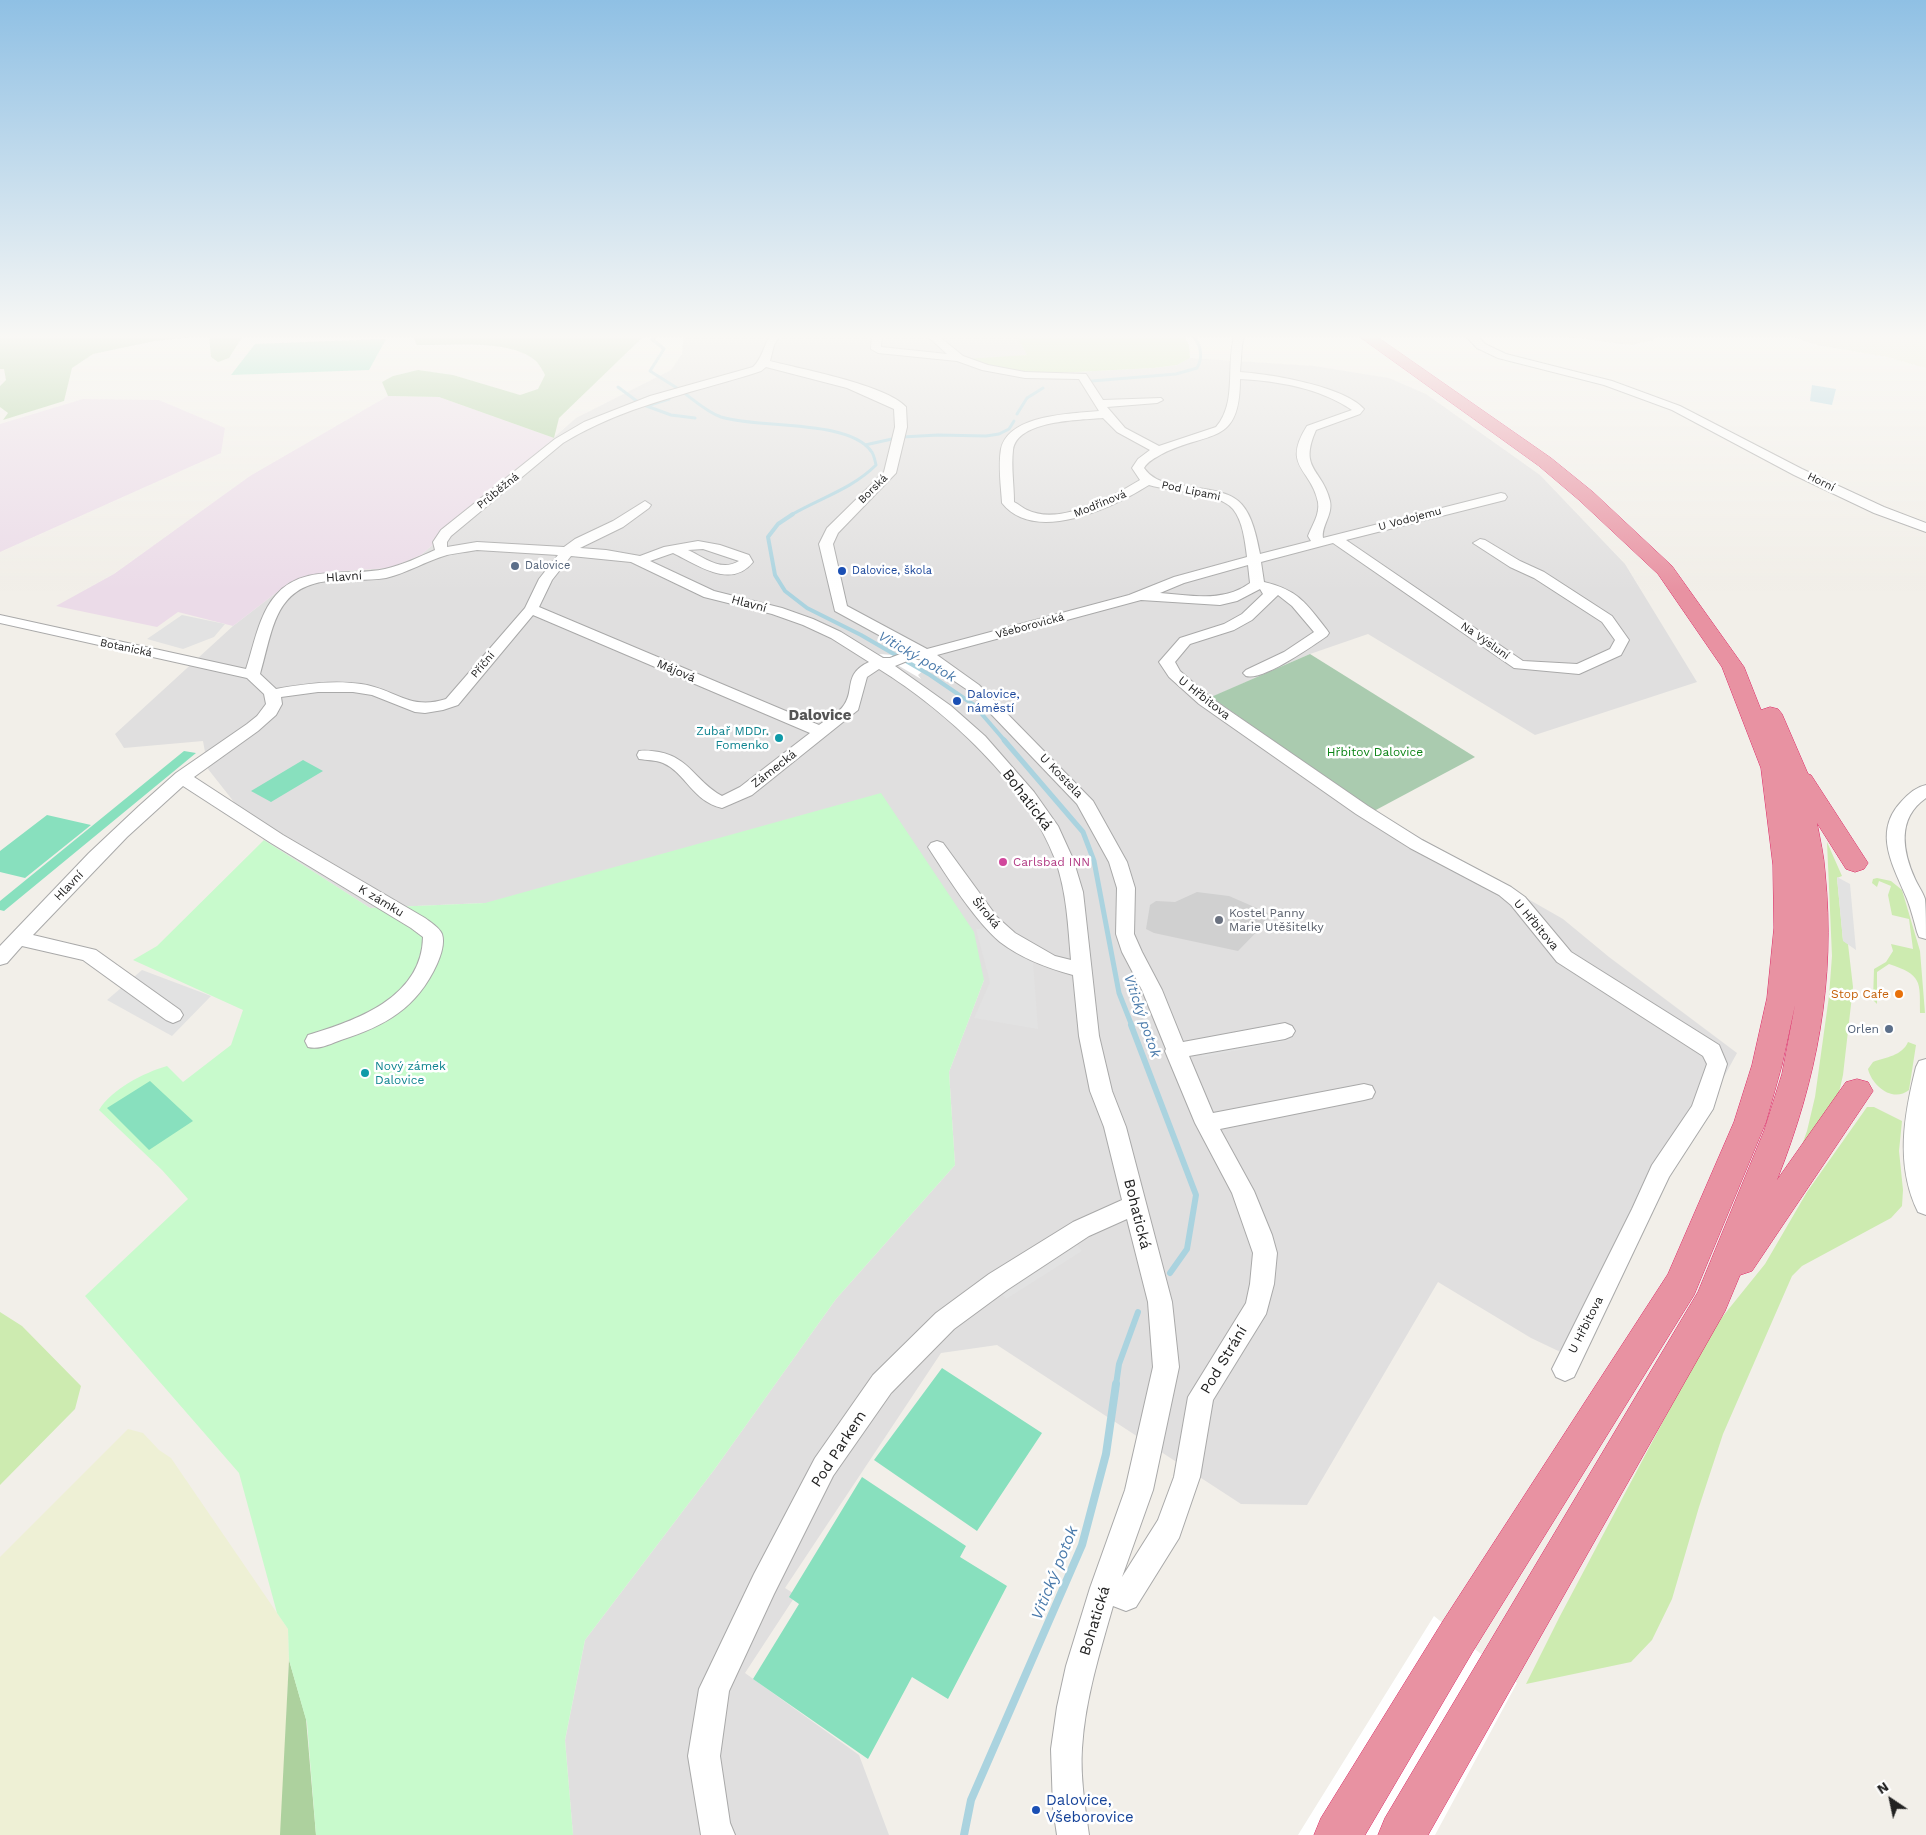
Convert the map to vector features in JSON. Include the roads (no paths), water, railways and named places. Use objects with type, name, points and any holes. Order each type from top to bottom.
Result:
[{"type":"highway","points":[[1338,1835],[1458,1636],[1676,1292],[1750,1122],[1767,1065],[1782,998],[1788,928],[1786,865],[1773,768],[1733,667],[1665,570],[1586,496],[1545,462],[1485,420]]},
{"type":"highway","points":[[1499,420],[1601,494],[1681,568],[1748,664],[1795,768],[1855,863]]},
{"type":"highway","points":[[1712,1300],[1780,1131],[1796,1074],[1810,1004],[1815,936],[1812,871],[1795,768]]},
{"type":"highway","points":[[1402,1835],[1712,1300],[1857,1091]]},
{"type":"street","name":"Průběžná","points":[[443,552],[439,541],[446,533],[559,441],[575,431],[601,420]]},
{"type":"street","name":"Borská","points":[[901,420],[901,427],[890,473],[832,531],[826,544],[835,577],[840,608],[905,664]]},
{"type":"street","name":"Modřínová","points":[[1053,420],[1033,424],[1011,439],[1007,450],[1008,502],[1015,510],[1036,517],[1061,518],[1087,510],[1136,488],[1148,480]]},
{"type":"street","points":[[1113,420],[1121,430],[1160,450]]},
{"type":"street","name":"Pod Lipami","points":[[1230,420],[1220,429],[1160,450],[1145,458],[1138,466],[1141,475],[1148,480],[1216,496],[1235,503],[1242,516],[1255,559]]},
{"type":"street","points":[[1319,543],[1315,536],[1324,514],[1323,504],[1321,495],[1302,461],[1302,452],[1311,428],[1335,420]]},
{"type":"street","name":"Horní","points":[[1698,420],[1798,472],[1879,510],[1926,528]]},
{"type":"street","name":"U Vodojemu","points":[[1319,543],[1502,498]]},
{"type":"street","name":"Příční","points":[[272,694],[333,687],[366,689],[418,709],[435,708],[452,702],[531,609],[546,579],[568,552],[580,542],[618,524],[645,506]]},
{"type":"street","name":"Na Výsluní","points":[[1336,539],[1519,665],[1579,669],[1616,652],[1622,640],[1607,619],[1539,575],[1515,564],[1480,542]]},
{"type":"street","name":"Všeborovická","points":[[905,664],[1134,598],[1179,580],[1319,543]]},
{"type":"street","points":[[640,560],[655,554],[676,549],[699,545],[746,560],[746,562],[742,566],[722,571],[676,549]]},
{"type":"street","name":"Hlavní","points":[[252,675],[272,611],[281,597],[294,586],[329,577],[384,574],[405,568],[443,552],[477,546],[606,554],[640,560],[709,594],[761,607],[808,622],[836,636],[905,664]]},
{"type":"street","points":[[1251,673],[1289,655],[1322,633],[1298,604],[1282,590],[1260,585],[1255,559]]},
{"type":"street","name":"Všeborovická","points":[[1134,598],[1151,596],[1208,602],[1221,601],[1241,595],[1260,585]]},
{"type":"street","name":"U Hřbitova","points":[[1260,585],[1271,594],[1246,617],[1229,627],[1185,642],[1166,662],[1174,674],[1205,701],[1362,810],[1416,844],[1505,891],[1518,901],[1564,957],[1593,978],[1712,1051],[1716,1064],[1702,1109],[1660,1172],[1643,1211],[1565,1369]]},
{"type":"street","name":"Májová","points":[[531,609],[822,732]]},
{"type":"street","name":"Botanická","points":[[0,619],[252,675]]},
{"type":"street","name":"Zámecká","points":[[646,755],[668,759],[681,769],[705,794],[722,804],[746,791],[852,707],[860,676],[868,668],[905,664]]},
{"type":"street","name":"U Kostela","points":[[905,664],[974,688],[1084,801],[1118,862],[1126,888],[1125,934],[1139,967]]},
{"type":"street","name":"Bohatická","points":[[905,664],[945,709],[979,738],[1028,796],[1049,826],[1064,859],[1074,892],[1089,1036],[1101,1091],[1115,1127],[1160,1302],[1166,1367],[1115,1592],[1081,1666],[1072,1707],[1066,1749],[1072,1835]]},
{"type":"street","points":[[252,675],[272,694]]},
{"type":"street","name":"Hlavní","points":[[0,958],[114,839],[182,777],[268,716],[274,703],[272,694]]},
{"type":"street","name":"K zámku","points":[[182,777],[278,839],[418,923],[433,935],[434,946],[428,964],[416,983],[398,1002],[382,1015],[349,1030],[315,1041]]},
{"type":"street","points":[[1926,790],[1915,796],[1903,808],[1894,832],[1905,876],[1915,898],[1926,932]]},
{"type":"street","name":"Široká","points":[[937,847],[990,922],[1002,932],[1049,961],[1081,970]]},
{"type":"street","points":[[18,938],[89,955],[173,1015]]},
{"type":"street","name":"Pod Strání","points":[[1115,1592],[1169,1528],[1187,1477],[1201,1397],[1257,1306],[1262,1284],[1265,1253],[1243,1191],[1206,1123],[1175,1051],[1152,990],[1139,967]]},
{"type":"street","points":[[1175,1051],[1285,1031]]},
{"type":"street","points":[[1926,1067],[1916,1109],[1913,1141],[1921,1191],[1926,1205]]},
{"type":"street","points":[[1206,1123],[1364,1092]]},
{"type":"street","name":"Pod Parkem","points":[[719,1835],[715,1828],[704,1756],[714,1689],[764,1584],[824,1467],[882,1384],[945,1321],[998,1282],[1081,1229],[1135,1205]]},
{"type":"waterway","name":"Vitický potok","points":[[732,420],[823,429],[860,441],[872,452],[876,465],[857,481],[791,515]]},
{"type":"waterway","points":[[902,437],[938,435],[986,436],[999,434],[1009,429],[1014,421]]},
{"type":"waterway","points":[[865,445],[892,439]]},
{"type":"waterway","name":"Vitický potok","points":[[793,514],[778,524],[768,537],[775,575],[785,591],[807,608],[861,635],[930,675],[974,705],[1005,741]]},
{"type":"waterway","name":"Vitický potok","points":[[1004,740],[1083,832],[1094,861],[1119,993],[1132,1026]]},
{"type":"waterway","name":"Vitický potok","points":[[1131,1025],[1196,1195],[1187,1249],[1170,1273]]},
{"type":"waterway","name":"Vitický potok","points":[[1116,1385],[1119,1364],[1138,1312]]},
{"type":"waterway","name":"Vitický potok","points":[[964,1835],[971,1800],[1082,1545],[1106,1454],[1116,1384]]},
{"type":"place","name":"Dalovice","points":[[515,566]]},
{"type":"place","name":"Dalovice, škola","points":[[842,571]]},
{"type":"place","name":"Dalovice, náměstí","points":[[957,701]]},
{"type":"place","name":"Zubař MDDr. Fomenko","points":[[779,738]]},
{"type":"place","name":"Carlsbad INN","points":[[1003,862]]},
{"type":"place","name":"Kostel Panny Marie Utěšitelky","points":[[1219,920]]},
{"type":"place","name":"Stop Cafe","points":[[1899,994]]},
{"type":"place","name":"Orlen","points":[[1889,1029]]},
{"type":"place","name":"Nový zámek Dalovice","points":[[365,1073]]},
{"type":"place","name":"Dalovice, Všeborovice","points":[[1036,1810]]},
{"type":"district","name":"Dalovice","points":[[820,716]]},
{"type":"park label","name":"Hřbitov Dalovice","points":[[1375,752]]}]
